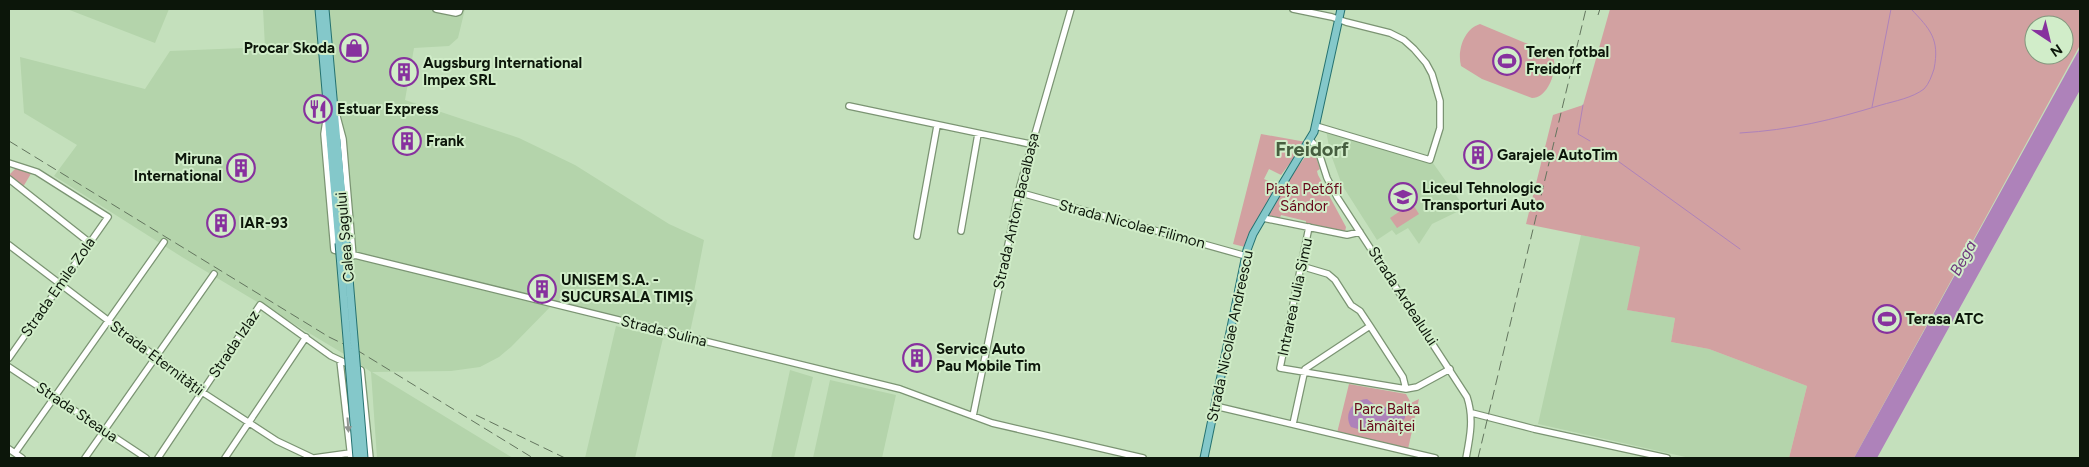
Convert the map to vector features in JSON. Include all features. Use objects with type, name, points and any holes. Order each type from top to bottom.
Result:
[{"type":"main road","name":"Calea Șagului","points":[[319,9],[364,458]]},
{"type":"main road","name":"Calea Șagului","points":[[326,9],[357,458]]},
{"type":"main road","name":"Strada Nicolae Andreescu","points":[[1204,458],[1246,256],[1253,234],[1292,168],[1311,141],[1316,126],[1341,9]]},
{"type":"street","points":[[436,9],[456,13],[460,9]]},
{"type":"street","name":"Strada Anton Bacalbașa","points":[[973,416],[1018,192],[1030,144],[1071,9]]},
{"type":"street","points":[[1293,9],[1398,37],[1409,44],[1426,63],[1437,86],[1441,110],[1440,128],[1430,160],[1316,126]]},
{"type":"street","name":"Calea Șagului","points":[[334,106],[343,139],[352,256]]},
{"type":"street","points":[[849,106],[1030,144]]},
{"type":"street","name":"Calea Șagului","points":[[328,112],[324,134],[334,250]]},
{"type":"street","points":[[917,236],[937,126]]},
{"type":"street","points":[[961,230],[978,134]]},
{"type":"street","name":"Strada Ardealului","points":[[1311,141],[1317,148],[1337,197],[1467,397],[1472,412],[1471,434],[1466,458]]},
{"type":"street","points":[[9,170],[9,164],[17,165]]},
{"type":"street","points":[[9,170],[12,165],[17,165]]},
{"type":"street","name":"Strada Emile Zola","points":[[9,358],[108,217],[37,172],[17,165]]},
{"type":"street","points":[[9,179],[90,243]]},
{"type":"street","name":"Strada Nicolae Filimon","points":[[1018,192],[1246,256]]},
{"type":"street","points":[[1263,218],[1347,234],[1360,232]]},
{"type":"street","name":"Intrarea Iulia Simu","points":[[1304,373],[1280,368],[1309,227]]},
{"type":"street","points":[[15,453],[164,242]]},
{"type":"street","name":"Strada Eternității","points":[[9,245],[155,358],[202,392],[277,441],[313,458],[350,456]]},
{"type":"street","name":"Strada Sulina","points":[[334,250],[352,256],[900,389],[992,423],[1143,458]]},
{"type":"street","points":[[1301,266],[1332,276],[1351,305],[1360,311],[1370,326],[1403,377],[1406,389]]},
{"type":"street","points":[[85,458],[214,274]]},
{"type":"street","name":"Strada Izlaz","points":[[158,458],[260,305],[306,337]]},
{"type":"street","points":[[1293,424],[1306,368],[1370,326]]},
{"type":"street","points":[[225,458],[306,337],[331,356],[361,370],[370,458]]},
{"type":"street","points":[[340,361],[345,393],[350,456]]},
{"type":"street","name":"Strada Steaua","points":[[9,367],[146,458]]},
{"type":"street","points":[[1304,373],[1406,389],[1417,387],[1450,369]]},
{"type":"street","points":[[346,407],[355,398],[362,401],[364,406]]},
{"type":"street","points":[[1216,406],[1435,458]]},
{"type":"street","points":[[1472,412],[1550,432],[1667,458]]},
{"type":"street","points":[[9,449],[22,458]]},
{"type":"shaded area","points":[[67,9],[169,9],[155,43]]},
{"type":"shaded area","points":[[263,9],[465,9],[458,38],[449,46],[414,48],[405,100],[519,138],[575,165],[669,224],[704,240],[693,297],[697,300],[690,332],[556,301],[511,347],[499,357],[480,367],[451,371],[372,372],[513,458],[377,458],[371,372],[182,257],[54,176],[77,145],[24,113],[20,57],[145,89],[170,51],[265,47]]},
{"type":"shaded area","points":[[2080,48],[2080,90],[1877,458],[1854,458],[2071,65],[2074,65],[2074,59]]},
{"type":"shaded area","name":"Liceul Tehnologic Transporturi Auto","points":[[1326,130],[1433,163],[1465,208],[1432,224],[1419,244],[1408,228],[1396,235],[1392,230],[1377,240],[1342,185],[1330,152]]},
{"type":"shaded area","points":[[1581,235],[1640,247],[1628,310],[1675,318],[1671,342],[1709,349],[1807,386],[1789,458],[1690,458],[1538,424]]},
{"type":"shaded area","points":[[616,326],[663,338],[635,458],[585,458]]},
{"type":"shaded area","points":[[790,370],[813,377],[794,458],[771,458]]},
{"type":"shaded area","points":[[830,380],[896,395],[882,458],[813,458]]},
{"type":"shaded area","points":[[1367,399],[1379,408],[1394,406],[1402,408],[1405,412],[1405,418],[1402,421],[1390,423],[1379,432],[1368,432],[1351,427],[1348,417],[1351,408],[1357,402]]},
{"type":"green space","points":[[1610,9],[2080,9],[2080,45],[2074,56],[2074,15],[2024,15],[2024,65],[2069,65],[1854,458],[1789,458],[1807,386],[1709,349],[1671,342],[1675,318],[1627,310],[1640,247],[1526,224],[1553,115],[1583,105]]},
{"type":"green space","name":"Teren fotbal Freidorf","points":[[1480,24],[1552,54],[1554,60],[1553,74],[1548,88],[1543,93],[1538,97],[1532,98],[1482,79],[1461,66],[1460,53],[1463,41],[1470,30]]},
{"type":"green space","points":[[1261,134],[1306,142],[1281,175],[1269,169],[1264,179],[1275,184],[1276,189],[1253,227],[1245,247],[1233,244]]},
{"type":"green space","name":"Piața Petőfi Sándor","points":[[1309,152],[1315,154],[1320,169],[1317,171],[1318,175],[1346,227],[1345,232],[1306,224],[1306,221],[1281,215],[1280,218],[1268,215],[1287,181]]},
{"type":"green space","points":[[16,168],[32,172],[23,187],[10,177],[10,174]]},
{"type":"green space","points":[[1412,203],[1419,214],[1397,228],[1390,218]]},
{"type":"green space","name":"Parc Balta Lămâiței","points":[[1349,384],[1406,394],[1411,403],[1419,399],[1408,449],[1337,433]]},
{"type":"waterway","points":[[1872,107],[1891,9]]},
{"type":"waterway","points":[[1740,133],[1794,127],[1828,120],[1903,99],[1924,89],[1934,69],[1936,50],[1932,35],[1911,9]]},
{"type":"waterway","points":[[1583,105],[1578,134],[1590,141]]},
{"type":"waterway","points":[[1604,151],[1740,249]]},
{"type":"railway","points":[[1478,458],[1586,9]]},
{"type":"railway","points":[[1598,15],[1600,9]]},
{"type":"railway","points":[[9,141],[329,337],[360,352],[533,458]]},
{"type":"railway","points":[[476,415],[565,458]]},
{"type":"place","name":"Procar Skoda","points":[[354,48]]},
{"type":"place","name":"Teren fotbal Freidorf","points":[[1507,61]]},
{"type":"place","name":"Augsburg International Impex SRL","points":[[404,72]]},
{"type":"place","name":"Estuar Express","points":[[318,109]]},
{"type":"place","name":"Frank","points":[[407,141]]},
{"type":"place","name":"Garajele AutoTim","points":[[1478,155]]},
{"type":"place","name":"Miruna International","points":[[241,168]]},
{"type":"place","name":"Liceul Tehnologic Transporturi Auto","points":[[1403,197]]},
{"type":"place","name":"IAR-93","points":[[221,223]]},
{"type":"place","name":"UNISEM S.A. - SUCURSALA TIMIȘ","points":[[542,289]]},
{"type":"place","name":"Terasa ATC","points":[[1887,319]]},
{"type":"place","name":"Service Auto Pau Mobile Tim","points":[[917,358]]},
{"type":"district","name":"Freidorf","points":[[1312,149]]},
{"type":"water label","name":"Bega","points":[[1963,258]]}]
